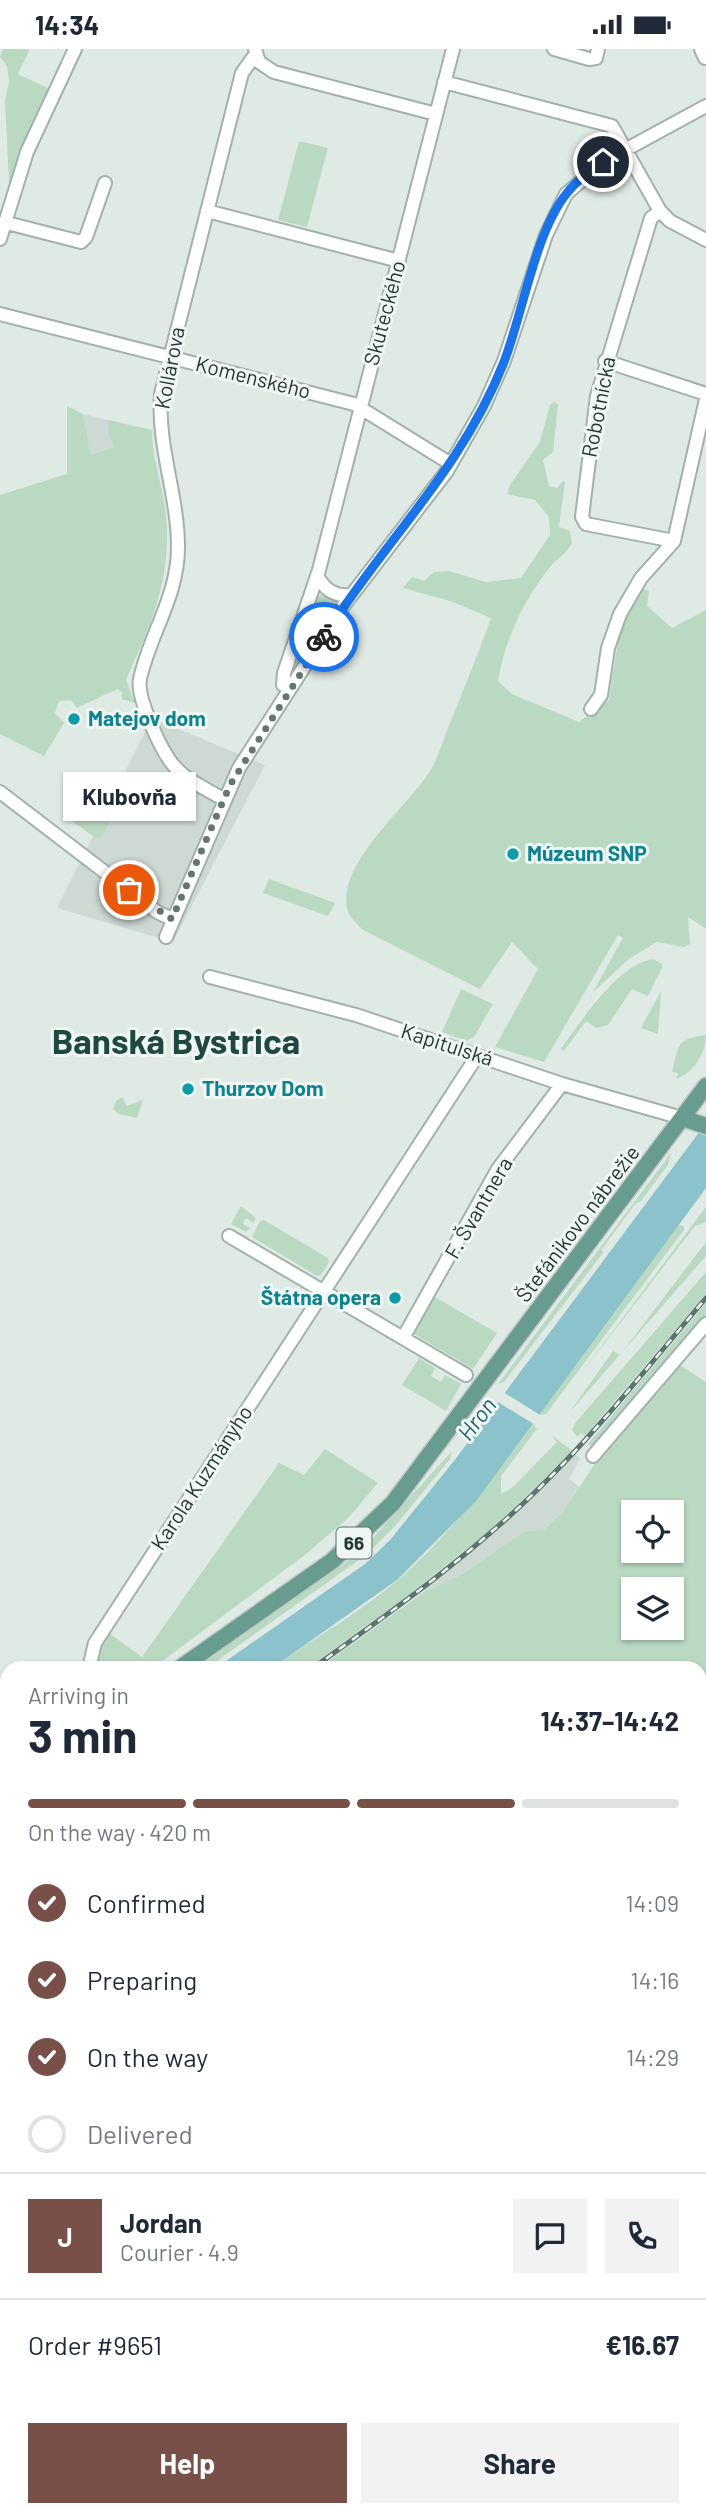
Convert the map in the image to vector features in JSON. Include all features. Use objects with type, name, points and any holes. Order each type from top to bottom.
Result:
[{"type":"main road","name":"Štefánikovo nábrežie","points":[[190,1661],[332,1561],[364,1533],[407,1486],[706,1086]]},
{"type":"main road","points":[[682,1118],[704,1125]]},
{"type":"street","points":[[0,239],[27,152],[75,49]]},
{"type":"street","name":"Skuteckého","points":[[292,686],[284,685],[284,673],[317,576],[453,49]]},
{"type":"street","points":[[554,49],[589,59],[596,58],[598,49]]},
{"type":"street","points":[[255,52],[274,72],[436,114]]},
{"type":"street","name":"Kollárova","points":[[223,799],[174,766],[142,700],[139,685],[169,601],[177,557],[175,511],[161,428],[161,394],[242,73],[255,52]]},
{"type":"street","points":[[444,82],[612,125],[660,211],[670,221],[706,240]]},
{"type":"street","points":[[166,937],[223,799],[239,768],[351,595],[406,527],[451,464],[484,406],[504,361],[555,211],[581,178],[627,149],[706,106]]},
{"type":"street","points":[[7,223],[81,242],[86,237],[105,183]]},
{"type":"street","points":[[207,211],[399,261]]},
{"type":"street","name":"Robotnícka","points":[[660,211],[651,218],[597,396],[582,517],[586,524],[674,541]]},
{"type":"street","name":"Komenského","points":[[0,314],[361,407],[451,464]]},
{"type":"street","points":[[591,709],[601,695],[608,648],[620,614],[641,578],[674,541],[706,397],[606,361]]},
{"type":"street","points":[[317,576],[328,590],[342,596],[351,595]]},
{"type":"street","points":[[0,792],[157,912],[172,919]]},
{"type":"street","name":"Kapitulská","points":[[210,977],[356,1016],[562,1084],[682,1118]]},
{"type":"street","name":"Karola Kuzmányho","points":[[90,1661],[92,1650],[114,1614],[477,1056]]},
{"type":"street","name":"F. Švantnera","points":[[403,1338],[498,1170],[562,1084]]},
{"type":"street","points":[[229,1236],[466,1375]]},
{"type":"street","points":[[593,1456],[706,1324]]},
{"type":"shaded area","points":[[83,414],[108,420],[115,447],[91,455]]},
{"type":"shaded area","points":[[152,718],[265,765],[173,942],[57,908]]},
{"type":"shaded area","points":[[573,1451],[580,1459],[569,1479],[579,1487],[563,1512],[545,1529],[523,1532],[463,1574],[424,1592],[420,1587],[489,1531]]},
{"type":"green space","points":[[3,49],[30,49],[18,74],[52,90],[10,200],[5,101],[9,81],[7,66],[0,57]]},
{"type":"green space","points":[[299,141],[328,148],[307,227],[278,220]]},
{"type":"green space","points":[[554,402],[558,404],[553,452],[543,460],[549,486],[557,488],[565,482],[559,527],[570,531],[572,543],[550,567],[524,606],[510,636],[498,681],[512,694],[579,722],[609,700],[623,624],[628,609],[643,589],[649,591],[647,606],[672,628],[706,610],[706,929],[688,917],[690,944],[684,947],[657,942],[630,958],[593,992],[623,938],[618,935],[544,1062],[495,1047],[538,969],[512,942],[480,989],[363,930],[348,911],[347,890],[364,853],[432,768],[491,618],[450,601],[403,588],[412,577],[424,581],[434,572],[449,571],[486,582],[521,578],[550,535],[549,517],[535,500],[507,494],[510,485],[540,442],[550,405]]},
{"type":"green space","points":[[67,406],[83,414],[91,455],[114,447],[109,435],[108,420],[152,430],[166,515],[166,560],[158,601],[126,680],[135,703],[122,699],[122,692],[117,689],[77,708],[71,700],[59,701],[55,713],[64,723],[44,756],[0,734],[0,495],[67,474]]},
{"type":"green space","points":[[324,593],[336,599],[338,605],[290,679],[318,596]]},
{"type":"green space","points":[[180,787],[199,794],[187,822],[174,817],[176,810],[185,812],[189,796],[180,793]]},
{"type":"green space","points":[[84,803],[111,819],[102,837],[96,838],[73,822],[73,817]]},
{"type":"green space","points":[[269,879],[335,903],[328,916],[263,893]]},
{"type":"green space","points":[[653,959],[662,964],[662,968],[648,996],[632,989],[608,1025],[596,1028],[586,1021],[564,1051],[561,1049],[601,995],[614,982],[640,963]]},
{"type":"green space","points":[[461,989],[493,1004],[474,1037],[466,1041],[442,1032]]},
{"type":"green space","points":[[661,991],[658,1034],[641,1028]]},
{"type":"green space","points":[[706,1035],[698,1061],[689,1072],[677,1079],[678,1073],[672,1072],[680,1044]]},
{"type":"green space","points":[[122,1097],[127,1106],[143,1100],[137,1118],[119,1114],[113,1109],[116,1101]]},
{"type":"green space","points":[[671,1153],[668,1165],[602,1249],[603,1253],[504,1382],[498,1384]]},
{"type":"green space","points":[[241,1206],[256,1218],[253,1223],[246,1218],[243,1224],[250,1228],[246,1232],[231,1224]]},
{"type":"green space","points":[[706,1207],[706,1222],[695,1226],[574,1383]]},
{"type":"green space","points":[[264,1220],[328,1258],[329,1262],[321,1275],[317,1276],[252,1237],[260,1221]]},
{"type":"green space","points":[[679,1225],[684,1226],[684,1230],[546,1414],[539,1415]]},
{"type":"green space","points":[[706,1242],[706,1256],[623,1352]]},
{"type":"green space","points":[[706,1272],[706,1294],[585,1436],[581,1433],[577,1437],[572,1430],[576,1422]]},
{"type":"green space","points":[[435,1297],[497,1333],[473,1369],[414,1334]]},
{"type":"green space","points":[[706,1303],[706,1318],[597,1443],[592,1447],[588,1444]]},
{"type":"green space","points":[[613,1351],[620,1355],[569,1413]]},
{"type":"green space","points":[[419,1358],[435,1368],[431,1376],[441,1382],[445,1375],[461,1384],[446,1411],[402,1385]]},
{"type":"green space","points":[[680,1365],[706,1382],[706,1661],[329,1661],[424,1592],[463,1574],[523,1532],[545,1529],[563,1512],[596,1462]]},
{"type":"green space","points":[[533,1423],[537,1429],[501,1476],[501,1494],[513,1487],[557,1442],[551,1435],[573,1451],[489,1531],[403,1599],[318,1661],[282,1661],[400,1578],[471,1504]]},
{"type":"green space","points":[[325,1449],[378,1483],[348,1518],[306,1554],[162,1661],[94,1661],[93,1654],[106,1631],[142,1657],[279,1463],[304,1475]]},
{"type":"green space","points":[[452,1451],[450,1459],[396,1525],[366,1555],[217,1661],[206,1661],[359,1553]]},
{"type":"water","points":[[706,1123],[706,1188],[476,1501],[397,1580],[282,1661],[226,1661],[365,1564],[390,1540],[454,1461]]},
{"type":"pier","points":[[503,1392],[540,1415],[534,1424],[496,1401]]},
{"type":"railway","points":[[323,1661],[452,1565],[505,1521],[554,1474],[599,1425],[706,1298]]},
{"type":"way so far","points":[[129,890],[157,912],[172,919],[239,768],[324,637]]},
{"type":"place","name":"Matejov dom","points":[[74,719]]},
{"type":"place","name":"Múzeum SNP","points":[[513,854]]},
{"type":"place","name":"Klubovňa","points":[[129,890]]},
{"type":"place","name":"Thurzov Dom","points":[[188,1089]]},
{"type":"place","name":"Štátna opera","points":[[395,1298]]},
{"type":"district","name":"Banská Bystrica","points":[[176,1042]]},
{"type":"route","points":[[324,637],[344,605],[447,471],[484,406],[504,361],[555,211],[575,183],[603,162]]},
{"type":"water label","name":"Hron","points":[[477,1419]]}]
